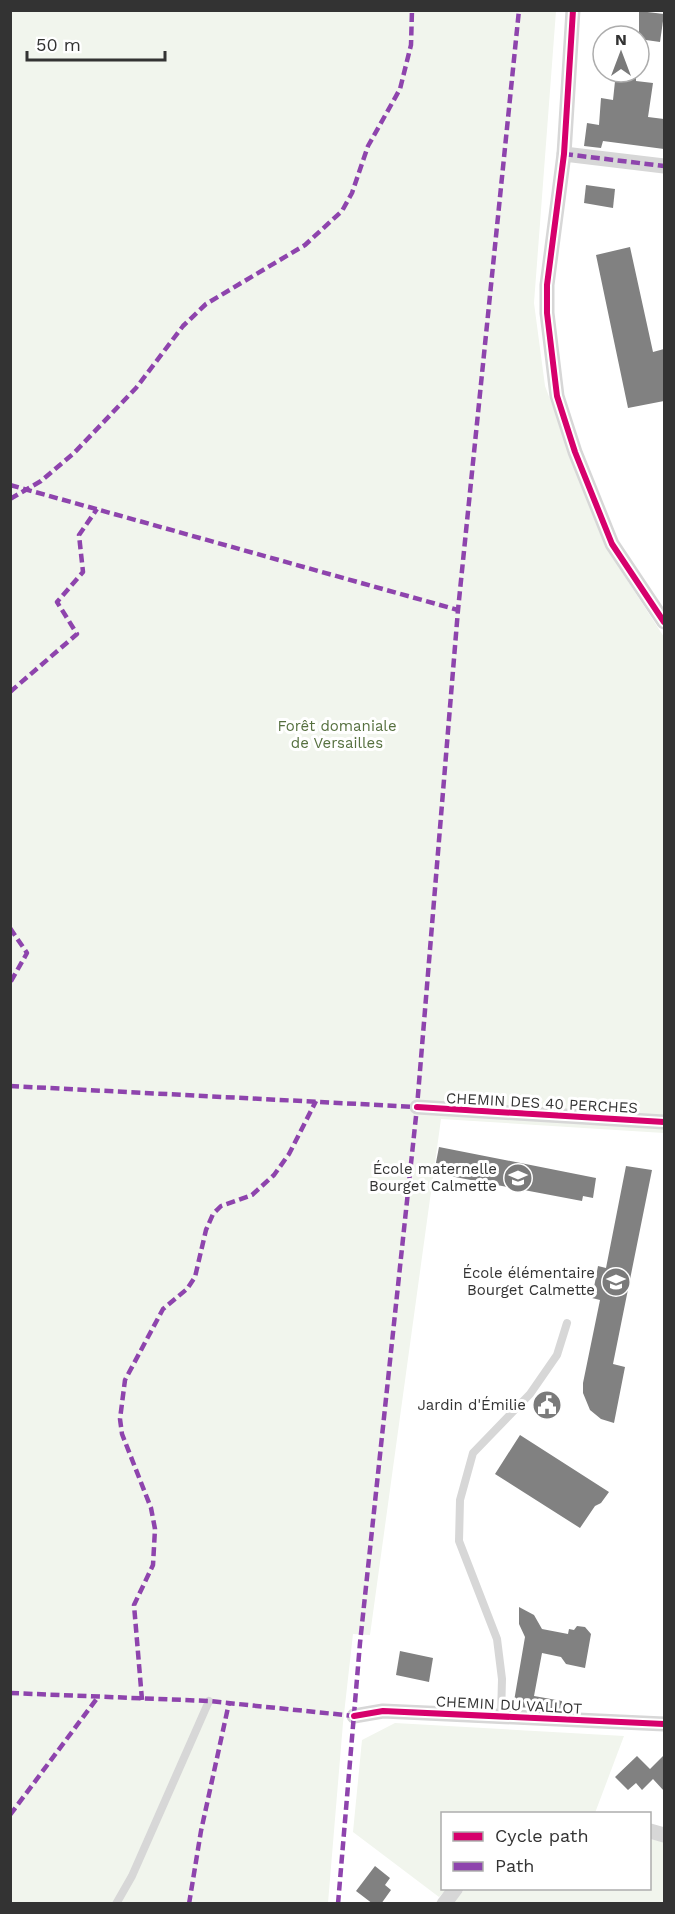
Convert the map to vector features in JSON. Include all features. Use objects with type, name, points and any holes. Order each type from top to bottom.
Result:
[{"type":"street","points":[[573,10],[564,154],[547,285],[547,313],[557,396],[575,452],[612,544],[664,622]]},
{"type":"street","points":[[564,154],[664,166]]},
{"type":"street","name":"CHEMIN DES 40 PERCHES","points":[[417,1107],[664,1122]]},
{"type":"street","name":"CHEMIN DU VALLOT","points":[[354,1716],[383,1711],[664,1724]]},
{"type":"street","points":[[444,1904],[454,1890]]},
{"type":"lane","points":[[501,1717],[502,1679],[497,1639],[459,1541],[460,1500],[473,1453],[530,1394],[557,1355],[567,1323]]},
{"type":"lane","points":[[117,1904],[132,1876],[209,1701]]},
{"type":"green space","name":"Forêt domaniale de Versailles","points":[[11,11],[556,11],[534,303],[545,386],[605,546],[664,637],[664,1133],[441,1119],[370,1635],[353,1634],[328,1903],[11,1904]]},
{"type":"green space","points":[[395,1723],[624,1736],[595,1812],[441,1812],[441,1890],[446,1890],[439,1897],[353,1832],[362,1740]]},
{"type":"green space","points":[[651,1839],[664,1842],[664,1903],[452,1904],[464,1890],[651,1890]]},
{"type":"building","points":[[639,11],[664,14],[660,42],[651,41],[651,24],[639,24]]},
{"type":"building","points":[[653,83],[648,117],[664,119],[664,149],[603,141],[601,148],[584,146],[587,123],[599,125],[601,98],[613,100],[615,84]]},
{"type":"building","points":[[586,185],[615,189],[613,208],[584,203]]},
{"type":"building","points":[[630,247],[653,352],[664,349],[664,401],[628,408],[596,255]]},
{"type":"building","points":[[439,1147],[596,1178],[593,1198],[583,1196],[582,1201],[434,1173]]},
{"type":"building","points":[[626,1166],[652,1170],[613,1364],[625,1367],[614,1423],[601,1419],[590,1410],[583,1393],[583,1383],[600,1300],[592,1298],[598,1266],[606,1268]]},
{"type":"building","points":[[520,1435],[609,1492],[601,1503],[595,1506],[580,1528],[495,1474]]},
{"type":"building","points":[[519,1607],[534,1615],[542,1629],[568,1634],[569,1629],[574,1630],[577,1626],[585,1627],[591,1634],[585,1668],[566,1664],[561,1657],[542,1653],[534,1696],[562,1701],[561,1709],[513,1707],[525,1637],[519,1624]]},
{"type":"building","points":[[400,1651],[433,1658],[429,1682],[396,1675]]},
{"type":"building","points":[[664,1755],[664,1791],[653,1779],[642,1790],[636,1783],[628,1790],[615,1777],[637,1756],[650,1769]]},
{"type":"building","points":[[375,1866],[390,1878],[385,1885],[391,1890],[381,1904],[373,1904],[356,1891]]},
{"type":"marked path","points":[[10,499],[41,481],[74,453],[136,388],[183,326],[206,304],[305,245],[342,211],[352,193],[368,146],[400,89],[411,45],[412,10]]},
{"type":"marked path","points":[[338,1904],[360,1643],[417,1107],[458,610],[519,10]]},
{"type":"marked path","points":[[564,154],[664,166]]},
{"type":"marked path","points":[[10,485],[458,610]]},
{"type":"marked path","points":[[10,692],[77,634],[57,602],[83,572],[79,535],[97,509]]},
{"type":"marked path","points":[[10,928],[27,953],[10,983]]},
{"type":"marked path","points":[[10,1086],[417,1107]]},
{"type":"marked path","points":[[142,1700],[134,1605],[153,1565],[155,1529],[151,1508],[122,1434],[120,1419],[125,1380],[163,1309],[187,1289],[195,1277],[206,1230],[213,1214],[221,1206],[252,1195],[274,1175],[289,1154],[316,1101]]},
{"type":"marked path","points":[[10,1693],[209,1701],[354,1716]]},
{"type":"marked path","points":[[10,1815],[98,1697]]},
{"type":"marked path","points":[[189,1904],[201,1831],[229,1703]]},
{"type":"cycle path","points":[[573,10],[564,154],[547,285],[547,313],[557,396],[575,452],[612,544],[664,622]]},
{"type":"cycle path","points":[[417,1107],[664,1122]]},
{"type":"cycle path","points":[[354,1716],[383,1711],[664,1724]]},
{"type":"place","name":"École maternelle Bourget Calmette","points":[[518,1178]]},
{"type":"place","name":"École élémentaire Bourget Calmette","points":[[616,1282]]},
{"type":"place","name":"Jardin d'Émilie","points":[[547,1405]]}]
